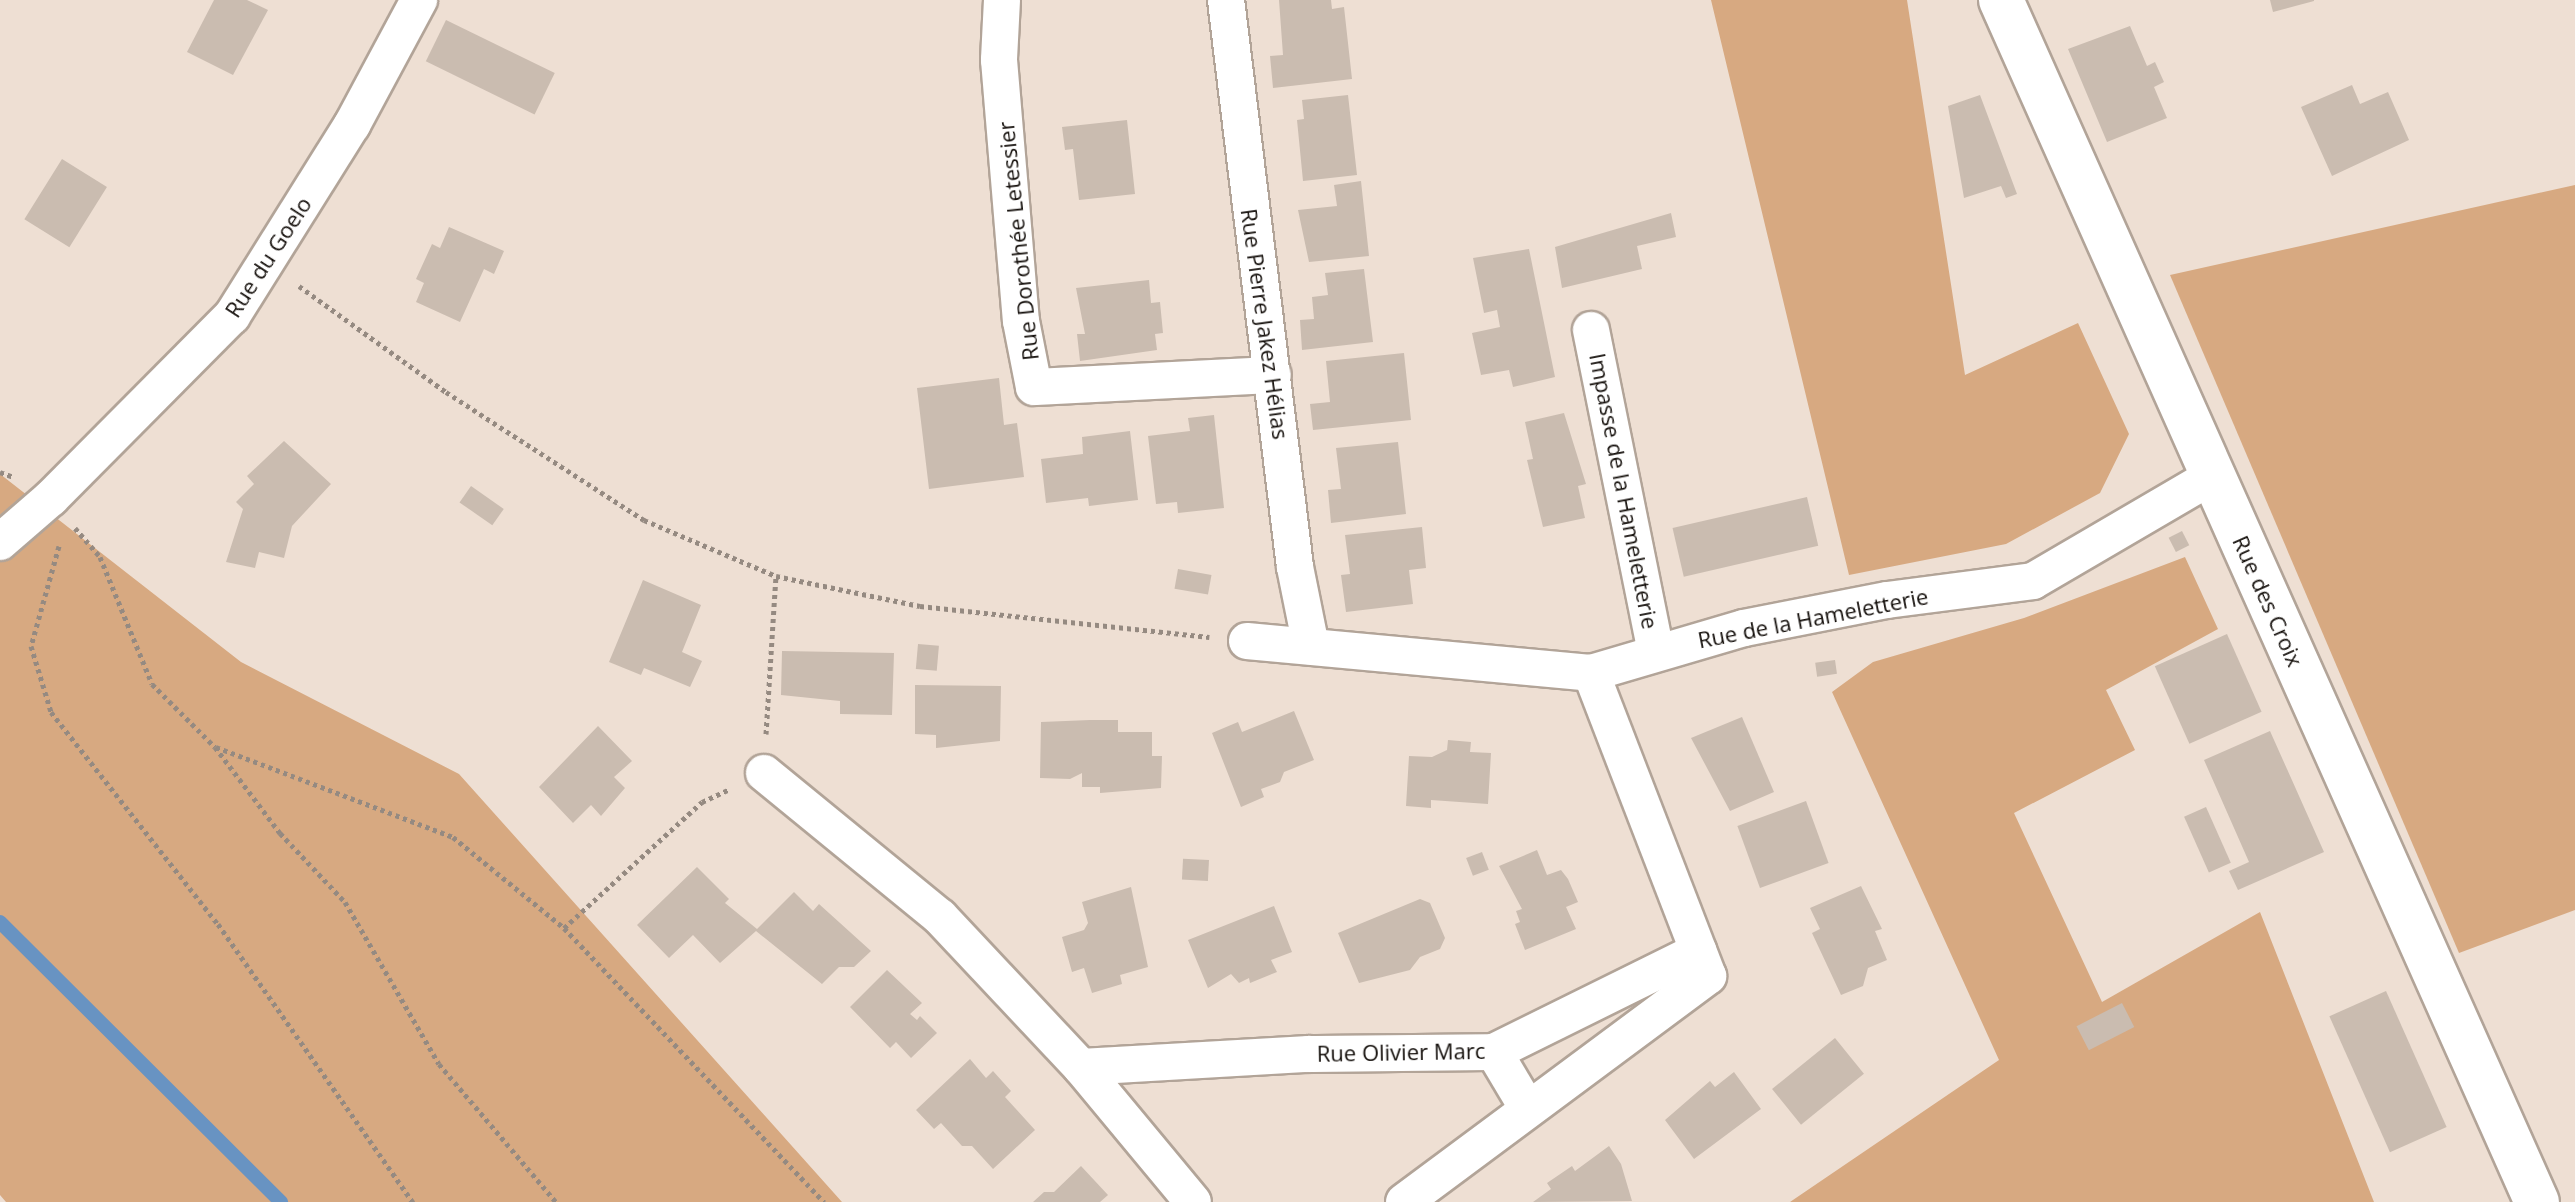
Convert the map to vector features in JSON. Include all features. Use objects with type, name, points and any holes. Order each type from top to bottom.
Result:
[{"type":"main road","name":"Rue des Croix","points":[[2001,0],[2537,1202]]},
{"type":"street","name":"Rue Dorothée Letessier","points":[[1002,0],[999,60],[1021,321],[1034,387],[1273,375]]},
{"type":"street","name":"Rue Pierre Jakez Hélias","points":[[1226,0],[1295,567],[1311,646]]},
{"type":"street","name":"Rue du Goelo","points":[[0,542],[59,508],[232,316],[352,125],[413,1]]},
{"type":"street","name":"Impasse de la Hameletterie","points":[[1591,330],[1656,652]]},
{"type":"street","name":"Rue de la Hameletterie","points":[[1247,641],[1591,673],[1744,628],[1859,606],[2033,581],[2213,476]]},
{"type":"street","points":[[1404,1202],[1528,1109],[1703,963],[1591,673]]},
{"type":"street","points":[[764,773],[940,917],[1081,1067],[1193,1202]]},
{"type":"street","name":"Rue Olivier Marc","points":[[1081,1067],[1309,1054],[1494,1052],[1703,963]]},
{"type":"street","points":[[1494,1052],[1528,1109]]},
{"type":"path","points":[[266,262],[446,392],[644,520],[776,576],[920,606],[1247,641]]},
{"type":"path","points":[[59,508],[100,557],[152,684],[215,747],[280,833],[345,902],[439,1064],[556,1202]]},
{"type":"path","points":[[59,508],[31,646],[51,712],[218,924],[413,1202]]},
{"type":"path","points":[[564,928],[702,802],[764,773],[776,576]]},
{"type":"path","points":[[215,747],[453,837],[564,928],[824,1202]]},
{"type":"shaded area","points":[[1711,0],[1907,0],[1965,375],[2078,323],[2129,434],[2100,493],[2006,544],[1849,575]]},
{"type":"shaded area","points":[[2575,185],[2575,910],[2459,953],[2170,275]]},
{"type":"shaded area","points":[[0,474],[241,662],[459,774],[842,1202],[6,1202],[0,1195]]},
{"type":"shaded area","points":[[2185,557],[2218,629],[2106,690],[2135,750],[2014,813],[2102,1002],[2260,912],[2374,1202],[1790,1202],[1999,1060],[1832,692],[1873,662],[2024,618]]},
{"type":"building","points":[[214,0],[247,0],[268,10],[233,75],[187,52]]},
{"type":"building","points":[[1279,0],[1331,0],[1332,9],[1344,7],[1352,79],[1273,88],[1270,56],[1283,55]]},
{"type":"building","points":[[2270,0],[2314,0],[2314,1],[2273,12]]},
{"type":"building","points":[[446,20],[555,73],[535,114],[426,61]]},
{"type":"building","points":[[2130,26],[2147,66],[2155,62],[2164,82],[2154,87],[2167,118],[2107,142],[2068,49]]},
{"type":"building","points":[[2352,85],[2360,104],[2388,92],[2409,140],[2332,176],[2301,107]]},
{"type":"building","points":[[1348,95],[1357,175],[1303,181],[1297,120],[1304,119],[1302,100]]},
{"type":"building","points":[[1980,95],[2017,194],[2006,198],[2001,186],[1964,198],[1948,106]]},
{"type":"building","points":[[1127,120],[1135,194],[1079,200],[1073,149],[1065,150],[1062,127]]},
{"type":"building","points":[[62,159],[107,187],[69,247],[24,219]]},
{"type":"building","points":[[1361,181],[1369,256],[1309,262],[1298,210],[1337,206],[1334,185]]},
{"type":"building","points":[[1671,213],[1676,237],[1637,246],[1642,269],[1562,288],[1555,247]]},
{"type":"building","points":[[449,227],[504,251],[494,274],[484,269],[460,322],[416,302],[424,283],[416,279],[432,244],[440,248]]},
{"type":"building","points":[[1529,249],[1555,377],[1513,387],[1509,370],[1481,375],[1472,333],[1500,327],[1497,310],[1484,313],[1473,258]]},
{"type":"building","points":[[1364,269],[1373,342],[1302,350],[1300,320],[1314,319],[1312,297],[1328,295],[1325,273]]},
{"type":"building","points":[[1149,280],[1151,303],[1160,302],[1163,333],[1155,334],[1157,350],[1080,361],[1077,334],[1085,334],[1076,288]]},
{"type":"building","points":[[1404,353],[1411,420],[1313,430],[1310,404],[1330,402],[1326,361]]},
{"type":"building","points":[[999,378],[1004,425],[1017,423],[1024,477],[929,489],[917,388]]},
{"type":"building","points":[[1564,413],[1586,484],[1578,486],[1585,518],[1543,527],[1527,460],[1533,459],[1525,422]]},
{"type":"building","points":[[1214,415],[1224,508],[1178,513],[1177,502],[1156,504],[1148,436],[1190,431],[1188,418]]},
{"type":"building","points":[[1130,431],[1138,500],[1089,506],[1088,498],[1046,503],[1041,459],[1083,454],[1082,437]]},
{"type":"building","points":[[284,441],[331,484],[292,526],[284,558],[259,552],[255,568],[226,562],[243,509],[236,502],[254,484],[247,476]]},
{"type":"building","points":[[1398,442],[1406,514],[1331,523],[1328,490],[1341,489],[1336,448]]},
{"type":"building","points":[[471,486],[504,509],[492,525],[460,502]]},
{"type":"building","points":[[1807,497],[1818,546],[1684,577],[1673,528]]},
{"type":"building","points":[[1422,527],[1426,568],[1409,570],[1413,604],[1346,612],[1341,575],[1350,574],[1345,535]]},
{"type":"building","points":[[2182,531],[2189,545],[2176,552],[2169,538]]},
{"type":"building","points":[[1178,569],[1211,575],[1208,595],[1175,589]]},
{"type":"building","points":[[643,580],[701,605],[682,652],[702,661],[690,687],[644,668],[641,675],[609,662]]},
{"type":"building","points":[[2227,634],[2262,712],[2189,744],[2155,666]]},
{"type":"building","points":[[918,644],[939,646],[937,671],[916,669]]},
{"type":"building","points":[[782,651],[894,653],[892,715],[840,714],[840,701],[781,695]]},
{"type":"building","points":[[1835,660],[1837,674],[1817,677],[1815,663]]},
{"type":"building","points":[[915,685],[1001,686],[1000,741],[936,748],[936,735],[915,734]]},
{"type":"building","points":[[1294,711],[1314,760],[1284,772],[1280,782],[1261,789],[1264,797],[1241,807],[1212,733],[1238,722],[1242,732]]},
{"type":"building","points":[[1742,717],[1774,792],[1730,811],[1691,738]]},
{"type":"building","points":[[1118,720],[1118,732],[1152,732],[1152,756],[1162,756],[1161,788],[1100,793],[1100,787],[1082,787],[1082,773],[1070,779],[1040,778],[1041,722]]},
{"type":"building","points":[[598,726],[632,761],[614,777],[625,788],[601,816],[591,805],[573,823],[539,787]]},
{"type":"building","points":[[2270,731],[2324,852],[2238,890],[2229,871],[2249,862],[2204,760]]},
{"type":"building","points":[[1448,740],[1471,742],[1470,752],[1491,753],[1488,804],[1431,800],[1431,808],[1406,806],[1409,756],[1432,757],[1447,750]]},
{"type":"building","points":[[1806,801],[1829,863],[1760,888],[1737,826]]},
{"type":"building","points":[[2206,807],[2231,863],[2209,872],[2184,817]]},
{"type":"building","points":[[1537,850],[1547,875],[1561,870],[1568,879],[1578,902],[1566,907],[1576,929],[1525,950],[1515,924],[1520,922],[1516,911],[1522,909],[1499,866]]},
{"type":"building","points":[[1482,852],[1489,870],[1473,876],[1466,858]]},
{"type":"building","points":[[1183,859],[1209,860],[1208,881],[1182,880]]},
{"type":"building","points":[[697,867],[729,899],[725,903],[757,929],[794,892],[813,911],[819,904],[871,951],[854,967],[839,967],[822,984],[756,931],[720,963],[693,935],[669,958],[637,925]]},
{"type":"building","points":[[1861,886],[1882,929],[1875,931],[1887,960],[1868,968],[1863,986],[1841,995],[1812,933],[1820,929],[1810,908]]},
{"type":"building","points":[[1131,887],[1148,967],[1120,975],[1122,984],[1092,993],[1084,968],[1072,972],[1062,937],[1084,930],[1088,923],[1082,902]]},
{"type":"building","points":[[1420,899],[1430,903],[1445,938],[1440,949],[1420,957],[1410,970],[1359,983],[1338,933]]},
{"type":"building","points":[[1274,906],[1292,952],[1271,960],[1277,972],[1250,983],[1249,978],[1239,983],[1231,974],[1208,988],[1188,940]]},
{"type":"building","points":[[887,970],[922,1003],[910,1014],[917,1020],[920,1016],[937,1033],[911,1058],[896,1042],[890,1048],[850,1007]]},
{"type":"building","points":[[2386,991],[2447,1127],[2390,1152],[2329,1016]]},
{"type":"building","points":[[2122,1003],[2134,1027],[2089,1050],[2077,1026]]},
{"type":"building","points":[[1835,1038],[1864,1074],[1801,1125],[1772,1089]]},
{"type":"building","points":[[970,1059],[986,1078],[993,1071],[1011,1091],[1005,1097],[1035,1130],[993,1169],[972,1146],[962,1146],[941,1123],[934,1129],[916,1110]]},
{"type":"building","points":[[1734,1072],[1761,1109],[1694,1159],[1665,1120],[1710,1081],[1715,1087]]},
{"type":"building","points":[[1609,1146],[1621,1164],[1632,1201],[1533,1202],[1551,1189],[1547,1183],[1572,1166],[1575,1171]]},
{"type":"building","points":[[1081,1166],[1108,1195],[1100,1202],[1033,1202],[1044,1192],[1054,1192]]},
{"type":"waterway","points":[[0,922],[281,1202]]}]
